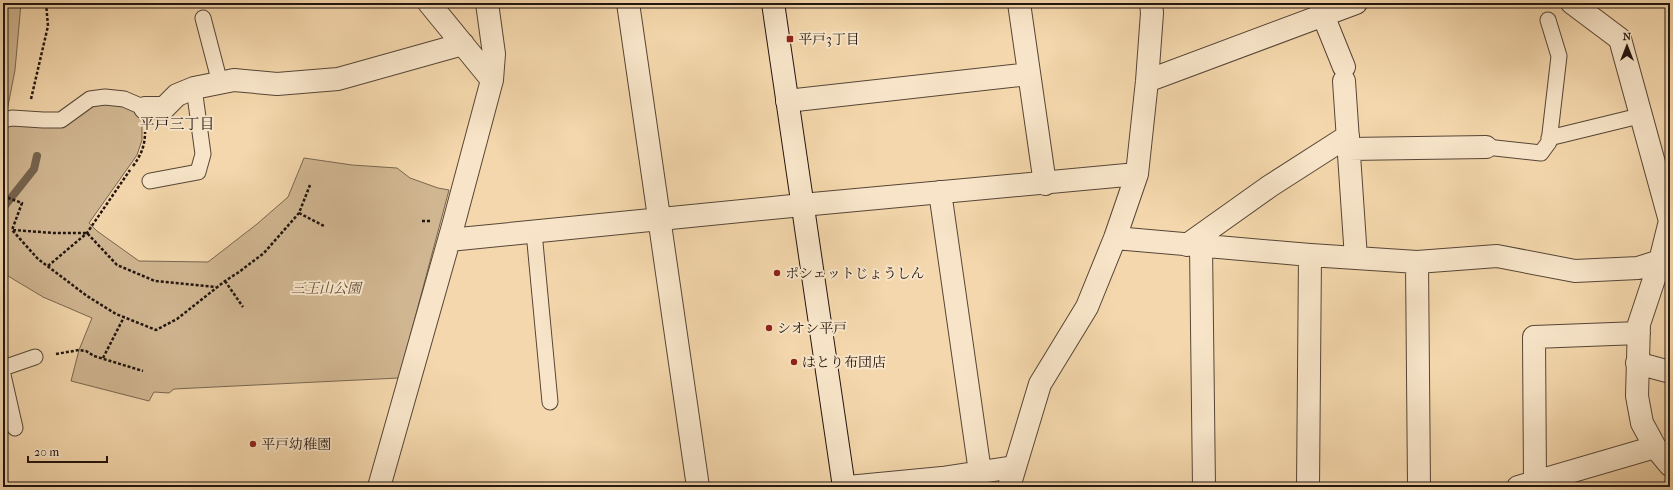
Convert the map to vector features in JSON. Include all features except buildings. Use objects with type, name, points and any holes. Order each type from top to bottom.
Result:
[{"type":"street","points":[[430,3],[492,80]]},
{"type":"street","points":[[379,487],[450,240],[492,80],[494,54],[487,3]]},
{"type":"street","points":[[628,3],[658,220],[698,487]]},
{"type":"street","points":[[773,3],[844,487]]},
{"type":"street","points":[[1019,3],[1045,184]]},
{"type":"street","points":[[848,487],[943,483],[980,472],[1011,477],[1040,384],[1087,307],[1115,238],[1137,174],[1147,81],[1152,13],[1151,3]]},
{"type":"street","points":[[1147,81],[1356,3]]},
{"type":"street","points":[[1572,3],[1620,39],[1670,221],[1660,261],[1639,324],[1637,396],[1642,423],[1655,446],[1670,465]]},
{"type":"street","points":[[1323,15],[1344,74],[1356,258]]},
{"type":"street","points":[[145,108],[164,108],[177,96],[194,88],[234,80],[277,84],[338,79],[464,44]]},
{"type":"street","points":[[787,101],[1030,74]]},
{"type":"street","points":[[1194,245],[1270,186],[1349,143],[1486,147]]},
{"type":"street","points":[[450,240],[1137,174]]},
{"type":"street","points":[[940,192],[980,472]]},
{"type":"street","points":[[1115,238],[1310,255],[1417,262],[1497,256],[1575,271],[1638,268],[1660,261]]},
{"type":"street","points":[[1194,245],[1204,487]]},
{"type":"street","points":[[1308,487],[1310,255]]},
{"type":"street","points":[[1417,262],[1419,487]]},
{"type":"street","points":[[1639,333],[1534,337],[1530,485],[1655,446]]},
{"type":"street","points":[[1638,363],[1670,372]]},
{"type":"lane","points":[[203,18],[220,83]]},
{"type":"lane","points":[[1486,147],[1541,153],[1549,142],[1559,56],[1548,20]]},
{"type":"lane","points":[[150,181],[198,172],[203,154],[194,88]]},
{"type":"lane","points":[[3,120],[12,118],[60,120],[90,99],[105,97],[124,99],[145,108]]},
{"type":"lane","points":[[1550,138],[1631,118]]},
{"type":"lane","points":[[534,232],[550,402]]},
{"type":"lane","points":[[3,368],[35,357]]},
{"type":"lane","points":[[3,374],[15,428]]},
{"type":"path","points":[[26,119],[48,26],[46,3]]},
{"type":"path","points":[[48,266],[87,233],[141,156],[145,142],[145,108]]},
{"type":"path","points":[[12,230],[38,259],[88,296],[116,314],[156,330],[177,319],[217,287],[264,253],[299,213],[310,185]]},
{"type":"path","points":[[3,196],[22,203],[12,230]]},
{"type":"path","points":[[299,213],[324,226]]},
{"type":"path","points":[[12,230],[87,233],[117,265],[155,281],[217,287]]},
{"type":"path","points":[[225,281],[243,306]]},
{"type":"path","points":[[103,358],[124,317]]},
{"type":"path","points":[[79,350],[86,351],[144,371]]},
{"type":"green space","points":[[3,3],[21,3],[15,70],[7,111],[3,113]]},
{"type":"green space","name":"三王山公園","points":[[115,101],[142,110],[142,140],[137,155],[89,223],[97,231],[139,261],[208,262],[257,224],[288,197],[304,158],[352,165],[397,168],[410,178],[438,188],[449,190],[399,378],[174,389],[169,393],[154,392],[149,401],[71,381],[79,350],[92,318],[43,297],[3,273],[3,123],[44,124],[91,103]]},
{"type":"waterway","points":[[3,208],[34,169],[37,156]]},
{"type":"place","name":"平戸3丁目","points":[[790,39]]},
{"type":"place","name":"ポシェットじょうしん","points":[[777,273]]},
{"type":"place","name":"シオン平戸","points":[[769,328]]},
{"type":"place","name":"はとり布団店","points":[[794,362]]},
{"type":"place","name":"平戸幼稚園","points":[[253,444]]},
{"type":"district","name":"平戸三丁目","points":[[177,124]]}]
